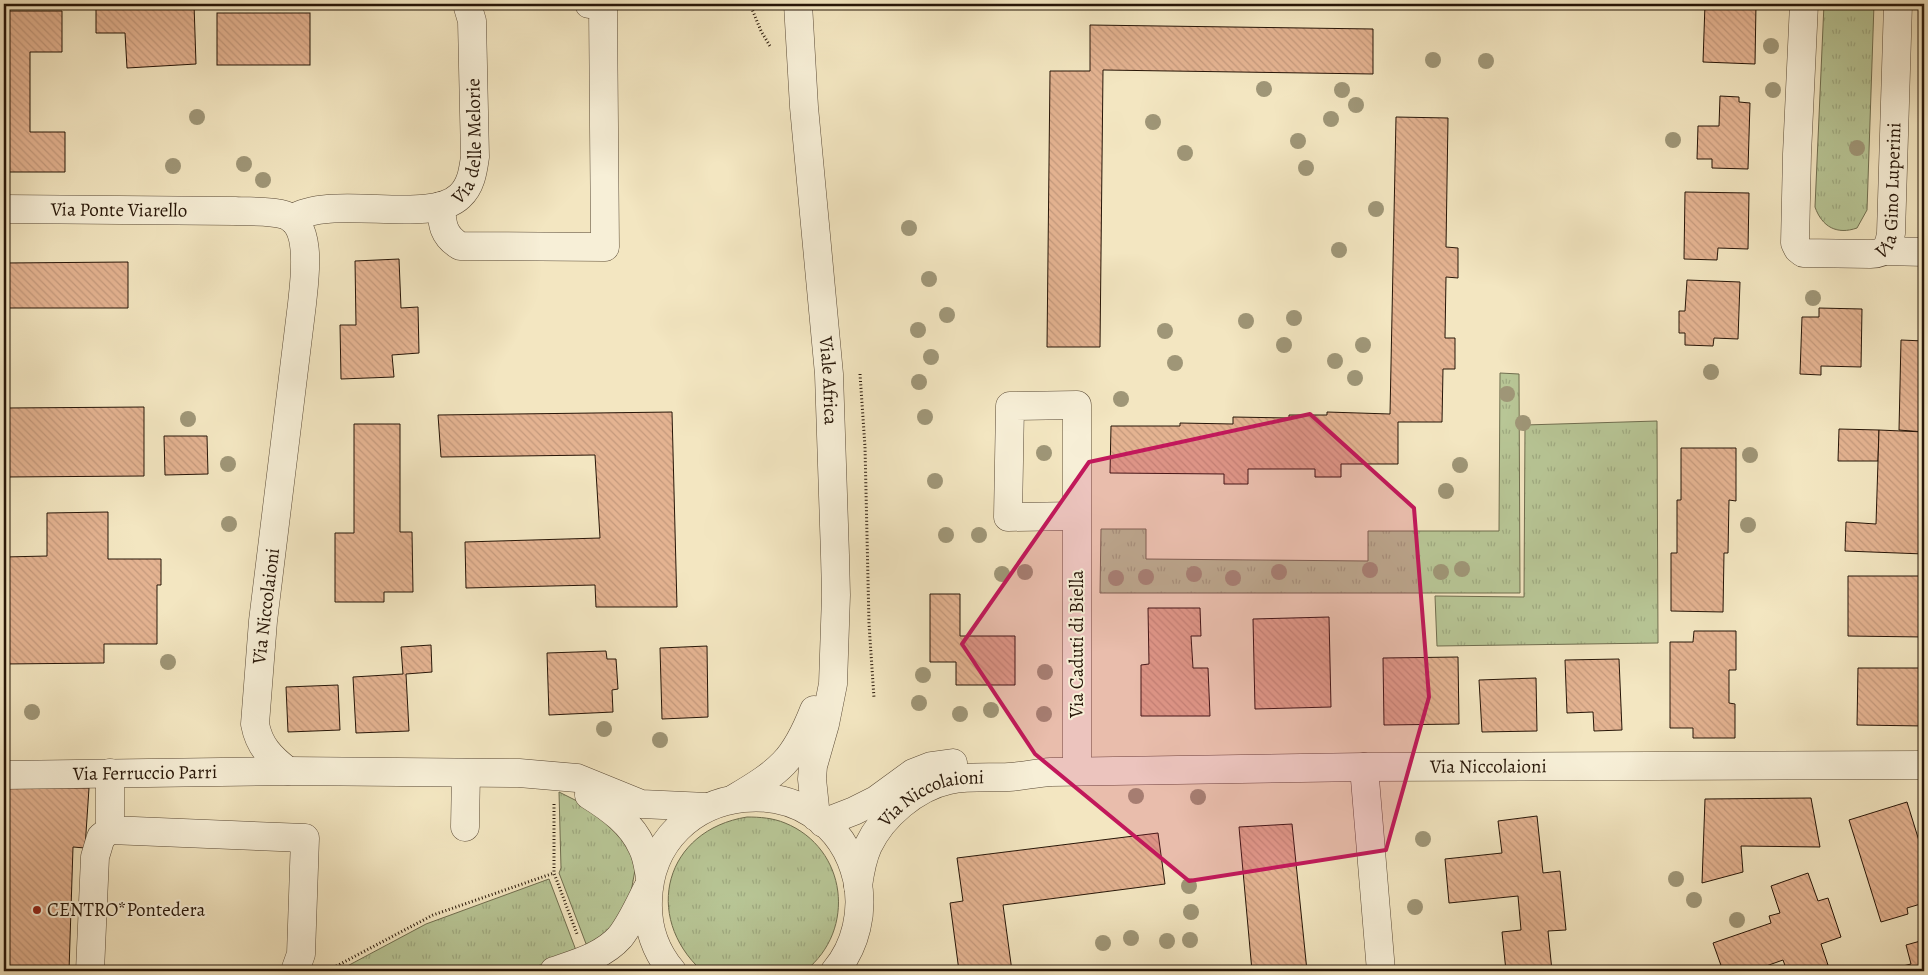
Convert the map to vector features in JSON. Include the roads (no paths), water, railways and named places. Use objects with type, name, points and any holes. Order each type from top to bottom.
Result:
[{"type":"street","name":"Via delle Melorie","points":[[292,219],[300,214],[319,210],[441,206],[458,198],[463,192],[468,185],[473,171],[475,157],[472,21],[467,4]]},
{"type":"street","points":[[441,206],[442,224],[446,234],[452,242],[460,246],[605,247],[604,6],[589,4]]},
{"type":"street","name":"Viale Africa","points":[[786,4],[804,107]]},
{"type":"street","name":"Viale Africa","points":[[798,4],[804,107],[831,408],[836,594],[832,684],[829,707],[813,766],[812,779],[820,820]]},
{"type":"street","name":"Via Gino Luperini","points":[[1804,4],[1796,154],[1795,243],[1798,250],[1803,253],[1871,254],[1885,251],[1890,244],[1898,4]]},
{"type":"street","name":"Via Ponte Viarello","points":[[4,209],[235,211],[286,215],[292,219]]},
{"type":"street","name":"Via Niccolaioni","points":[[288,771],[266,752],[259,739],[255,724],[263,621],[287,437],[305,270],[303,236],[292,219]]},
{"type":"street","points":[[1885,251],[1924,252]]},
{"type":"street","name":"Via Caduti di Biella","points":[[1064,772],[1076,516],[1077,406],[1010,406],[1008,517],[1076,516]]},
{"type":"street","name":"Viale Africa","points":[[554,971],[591,957],[612,944],[626,928],[649,883],[657,858],[670,837],[687,820],[707,807],[735,798],[768,778],[783,766],[798,745],[811,718],[834,654]]},
{"type":"street","name":"Via Niccolaioni","points":[[820,820],[865,806],[876,800],[902,779],[931,766],[966,762],[1064,772]]},
{"type":"street","name":"Via Niccolaioni","points":[[858,886],[864,858],[874,836],[896,810],[916,794],[938,783],[949,780],[1064,772],[1364,767],[1924,765]]},
{"type":"street","points":[[1364,767],[1381,971]]},
{"type":"street","points":[[288,771],[519,773],[560,776],[589,782],[641,804],[707,807]]},
{"type":"street","name":"Via Ferruccio Parri","points":[[4,775],[288,771]]},
{"type":"street","points":[[110,773],[110,830]]},
{"type":"street","points":[[465,827],[466,773]]},
{"type":"street","points":[[560,776],[595,798],[628,825],[643,848],[649,883]]},
{"type":"street","name":"Viale Africa","points":[[735,798],[754,797],[778,800],[798,807],[820,820],[834,833],[843,846],[851,860],[858,886],[859,918],[854,937],[838,969]]},
{"type":"street","points":[[90,971],[95,857],[101,837],[110,830],[316,838],[301,954],[294,971]]},
{"type":"street","name":"Viale Africa","points":[[649,883],[648,911],[650,929],[656,945],[672,971]]},
{"type":"street","points":[[302,941],[324,924]]},
{"type":"place","name":"CENTRO*Pontedera","points":[[37,910]]}]
